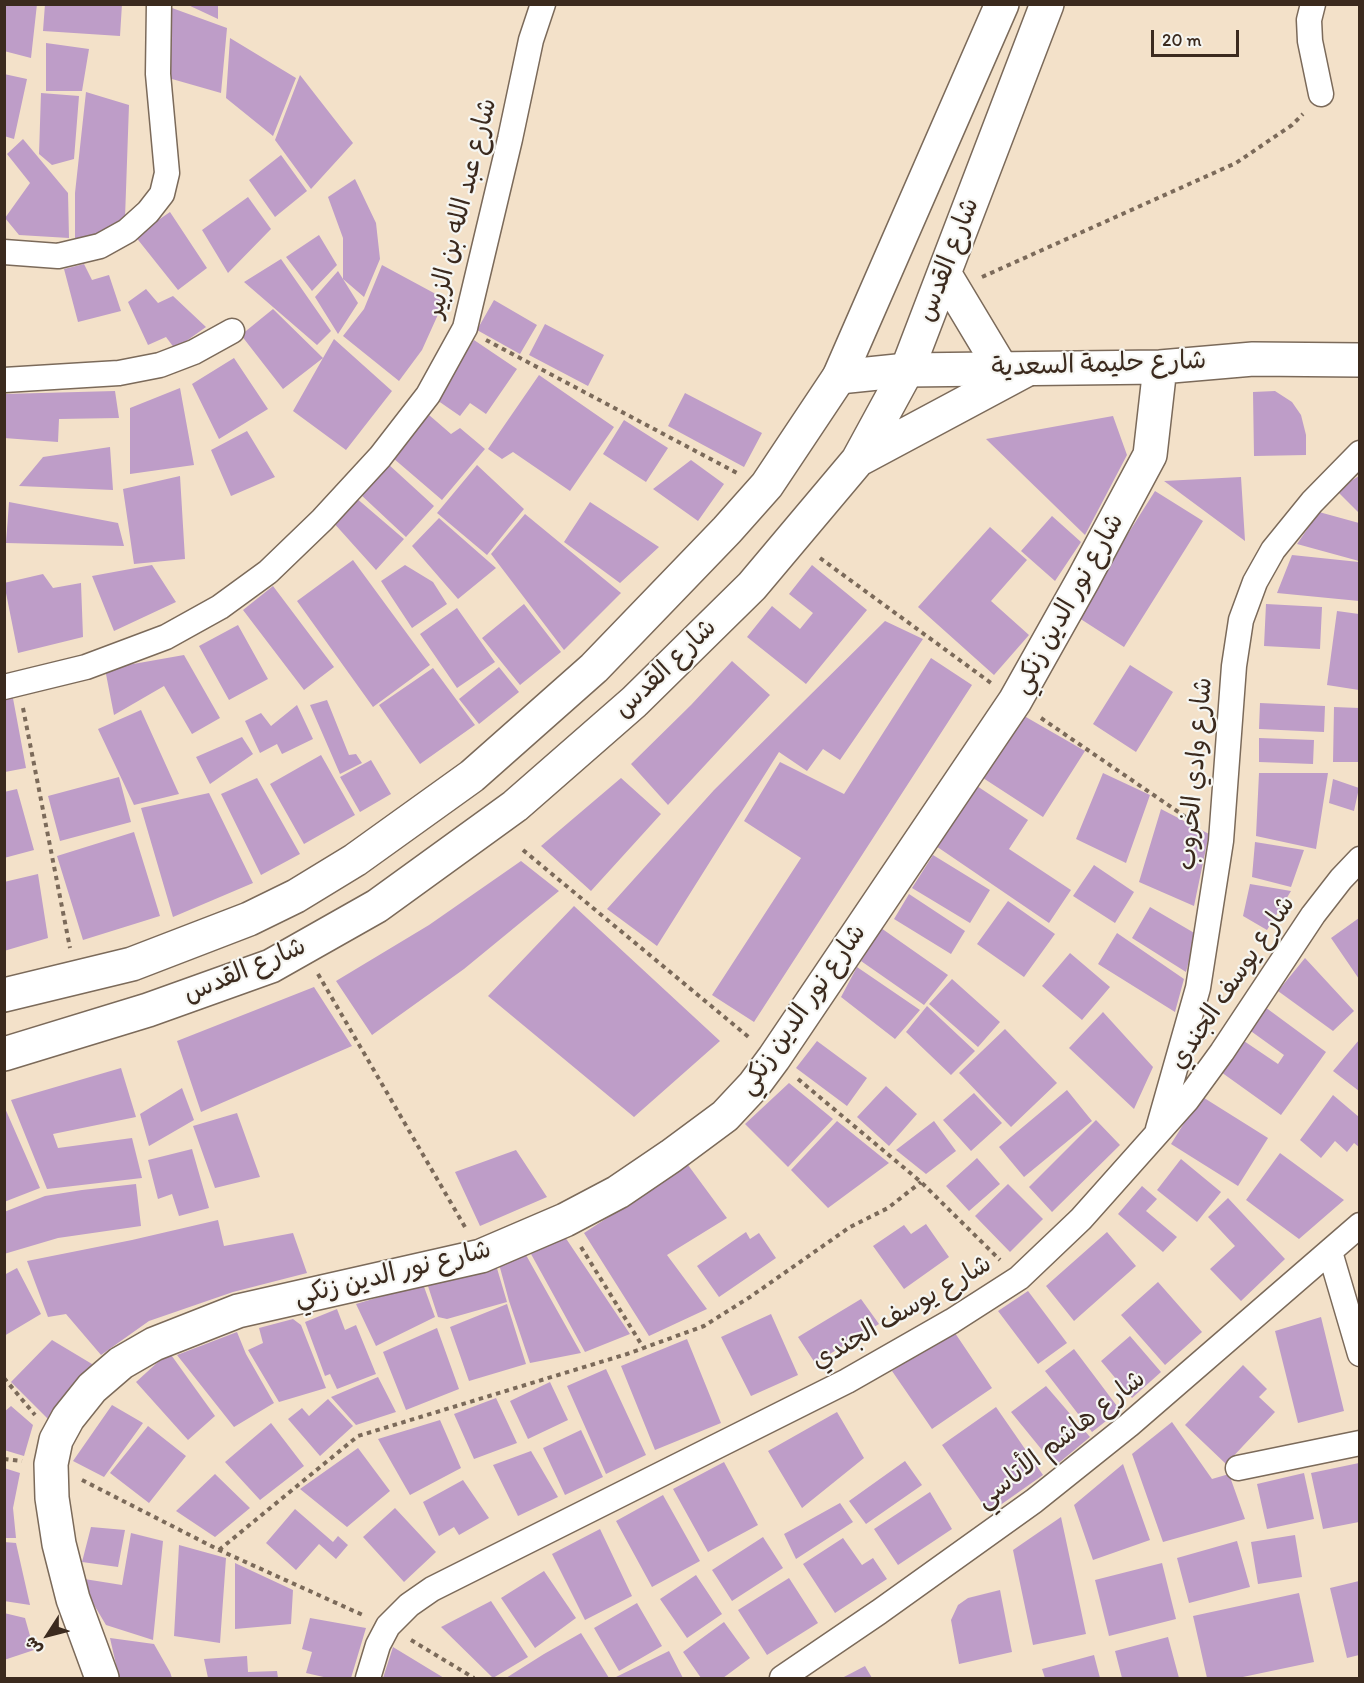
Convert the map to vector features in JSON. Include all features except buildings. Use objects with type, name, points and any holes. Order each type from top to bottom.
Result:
[{"type":"main road","name":"شارع القدس","points":[[4,995],[132,964],[249,919],[296,896],[355,860],[472,777],[594,668],[728,530],[767,485],[839,377],[1002,4]]},
{"type":"main road","name":"شارع القدس","points":[[4,1054],[159,1006],[271,966],[377,906],[515,806],[634,702],[752,586],[858,460],[907,370],[949,281],[1047,4]]},
{"type":"main road","points":[[858,460],[1014,368],[949,281]]},
{"type":"main road","name":"شارع حليمة السعدية","points":[[839,377],[907,370],[1160,367],[1252,359],[1359,360]]},
{"type":"main road","name":"شارع نور الدين زنكي","points":[[54,1452],[68,1418],[92,1389],[121,1363],[154,1344],[238,1311],[482,1256],[565,1221],[618,1192],[725,1116],[754,1085],[774,1058],[1015,701],[1150,455],[1160,367]]},
{"type":"main road","points":[[54,1452],[52,1498],[59,1544],[73,1599],[102,1678]]},
{"type":"street","points":[[4,252],[58,256],[100,246],[127,231],[148,212],[162,194],[167,173],[159,74],[159,4]]},
{"type":"street","name":"شارع عبد الله بن الزبير","points":[[12,686],[86,667],[166,637],[220,607],[268,572],[322,520],[380,457],[428,395],[465,328],[510,140],[531,40],[543,4]]},
{"type":"street","points":[[1313,4],[1309,20],[1310,41],[1321,94]]},
{"type":"street","points":[[4,380],[119,374],[150,367],[194,352],[232,331]]},
{"type":"street","name":"شارع وادي الخروب","points":[[1156,1134],[1198,988],[1221,841],[1234,666],[1241,620],[1251,591],[1273,550],[1312,502],[1359,453]]},
{"type":"street","name":"شارع يوسف الجندي","points":[[368,1678],[378,1645],[388,1626],[409,1605],[432,1589],[847,1381],[952,1321],[1019,1278],[1081,1219],[1187,1101],[1313,915],[1359,859]]},
{"type":"street","name":"شارع هاشم الأتاسي","points":[[782,1678],[1034,1501],[1129,1425],[1359,1225]]},
{"type":"street","points":[[1330,1252],[1359,1354]]},
{"type":"street","points":[[1238,1468],[1359,1443]]},
{"type":"path","points":[[949,281],[1236,163],[1292,125],[1321,94]]},
{"type":"path","points":[[465,328],[747,478]]},
{"type":"path","points":[[820,558],[1015,701],[1221,841]]},
{"type":"path","points":[[12,686],[71,952]]},
{"type":"path","points":[[523,850],[921,1182],[1019,1278]]},
{"type":"path","points":[[304,948],[482,1256]]},
{"type":"path","points":[[219,1550],[358,1436],[704,1326],[750,1298],[850,1227],[888,1208],[921,1182]]},
{"type":"path","points":[[565,1221],[643,1347]]},
{"type":"path","points":[[4,1378],[54,1452],[219,1550],[388,1626],[474,1678]]}]
